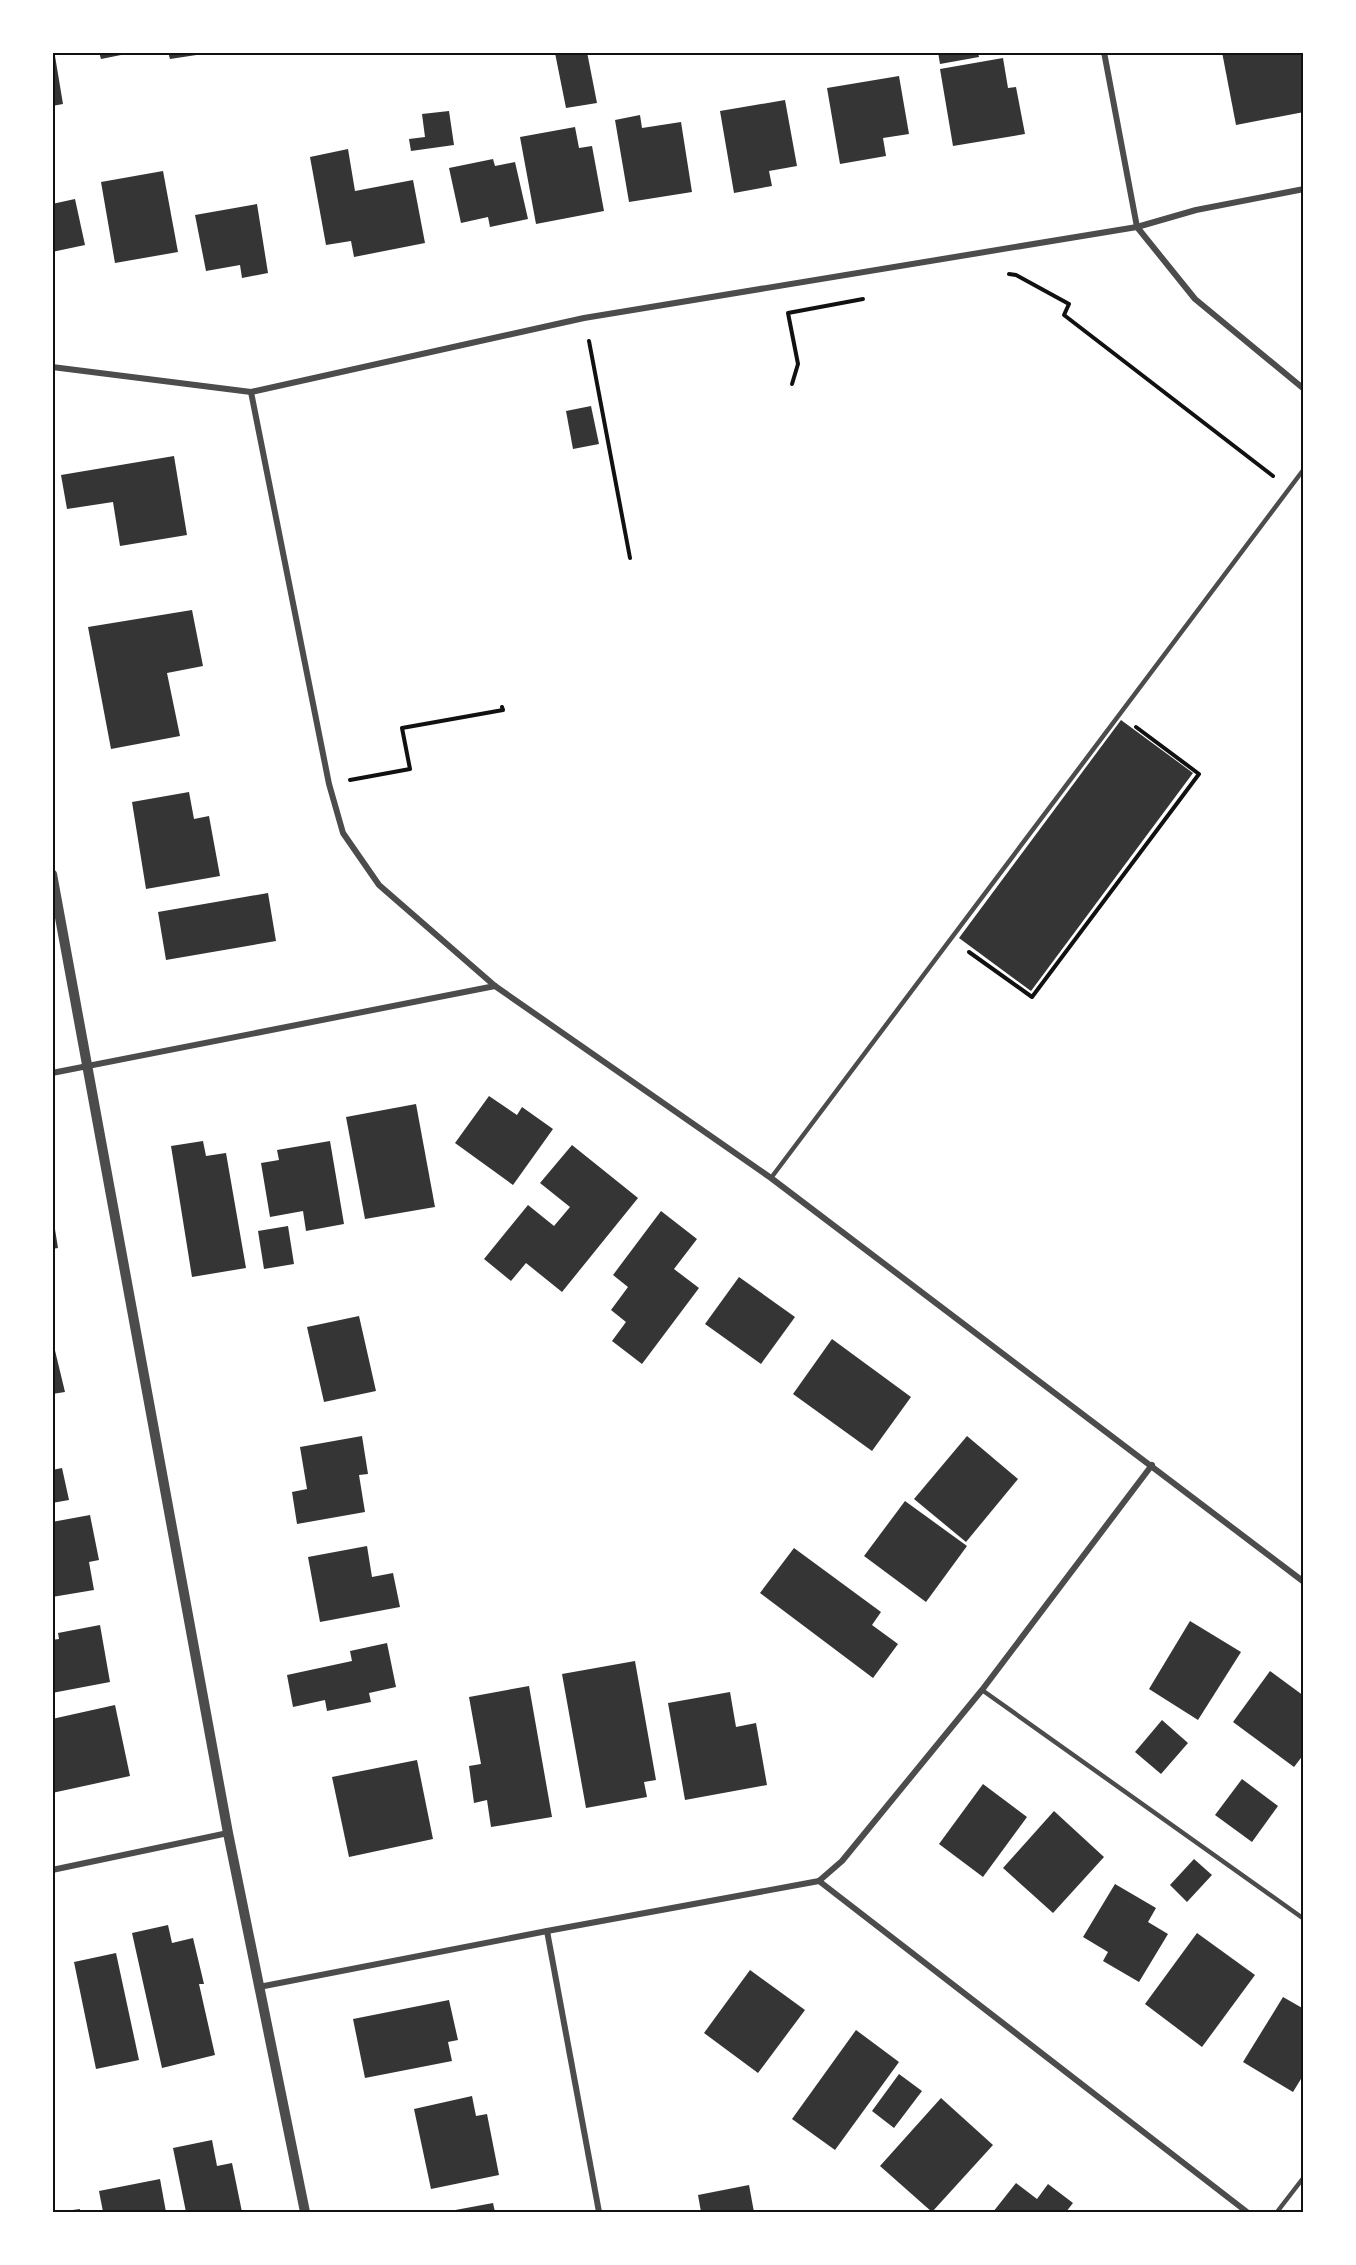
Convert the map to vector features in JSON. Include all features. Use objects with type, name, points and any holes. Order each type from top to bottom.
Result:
[{"type":"street","points":[[1104,52],[1137,227],[1195,299],[1304,388]]},
{"type":"street","points":[[52,367],[251,392],[584,318],[1137,227],[1196,210],[1304,189]]},
{"type":"street","points":[[251,392],[328,784],[343,833],[379,885],[495,986],[771,1178],[1304,1582]]},
{"type":"street","points":[[52,874],[228,1833],[305,2212]]},
{"type":"street","points":[[52,1073],[495,986]]},
{"type":"street","points":[[259,1987],[547,1930],[819,1881],[842,1861],[982,1690],[1152,1466]]},
{"type":"street","points":[[52,1870],[228,1833]]},
{"type":"street","points":[[819,1881],[1247,2212]]},
{"type":"street","points":[[547,1930],[600,2212]]},
{"type":"lane","points":[[771,1178],[1304,469]]},
{"type":"lane","points":[[982,1690],[1304,1919]]},
{"type":"lane","points":[[1277,2212],[1304,2177]]},
{"type":"path","points":[[1007,274],[1016,275],[1070,304],[1064,315],[1289,489]]},
{"type":"path","points":[[792,384],[798,364],[788,313],[869,298]]},
{"type":"path","points":[[584,318],[630,558]]},
{"type":"path","points":[[328,784],[410,769],[402,728],[503,710],[502,707]]},
{"type":"path","points":[[951,939],[1032,997],[1199,774],[1119,714]]},
{"type":"building","points":[[99,52],[126,52],[126,54],[101,59]]},
{"type":"building","points":[[168,52],[203,52],[203,54],[170,59]]},
{"type":"building","points":[[587,52],[597,103],[566,108],[555,53]]},
{"type":"building","points":[[938,52],[978,52],[979,57],[940,64]]},
{"type":"building","points":[[1222,52],[1304,52],[1304,112],[1236,125]]},
{"type":"building","points":[[52,56],[55,56],[63,104],[52,106]]},
{"type":"building","points":[[1003,58],[1008,88],[1016,87],[1025,134],[953,146],[940,69]]},
{"type":"building","points":[[899,76],[909,134],[883,138],[886,156],[840,164],[827,88]]},
{"type":"building","points":[[785,100],[797,166],[769,171],[772,186],[734,193],[720,111]]},
{"type":"building","points":[[449,111],[454,145],[411,151],[409,139],[425,137],[422,114]]},
{"type":"building","points":[[640,115],[642,128],[681,122],[692,192],[629,202],[615,120]]},
{"type":"building","points":[[575,127],[579,148],[592,146],[604,211],[536,224],[520,137]]},
{"type":"building","points":[[348,149],[355,191],[413,180],[425,243],[354,257],[351,241],[326,245],[310,157]]},
{"type":"building","points":[[493,159],[495,166],[515,162],[528,219],[490,227],[488,217],[461,223],[449,168]]},
{"type":"building","points":[[163,171],[178,252],[115,263],[101,182]]},
{"type":"building","points":[[75,199],[85,245],[52,252],[52,204]]},
{"type":"building","points":[[257,204],[268,273],[242,278],[240,265],[206,271],[195,215]]},
{"type":"building","points":[[591,406],[599,444],[573,449],[566,411]]},
{"type":"building","points":[[174,456],[187,535],[120,546],[113,502],[67,509],[61,475]]},
{"type":"building","points":[[192,610],[203,666],[167,673],[180,736],[111,749],[88,627]]},
{"type":"building","points":[[1121,720],[1193,773],[1031,991],[959,938]]},
{"type":"building","points":[[189,792],[194,819],[209,816],[220,876],[146,889],[132,802]]},
{"type":"building","points":[[268,893],[276,941],[166,960],[158,912]]},
{"type":"building","points":[[489,1096],[517,1115],[522,1107],[553,1129],[513,1185],[455,1143]]},
{"type":"building","points":[[416,1104],[435,1207],[365,1219],[346,1117]]},
{"type":"building","points":[[203,1141],[206,1156],[226,1153],[246,1268],[192,1277],[171,1146]]},
{"type":"building","points":[[330,1141],[344,1224],[306,1231],[303,1211],[270,1217],[261,1163],[279,1160],[277,1150]]},
{"type":"building","points":[[572,1145],[638,1198],[562,1292],[526,1263],[511,1281],[484,1259],[528,1205],[554,1226],[570,1207],[540,1183]]},
{"type":"building","points":[[661,1211],[697,1239],[674,1269],[699,1288],[642,1364],[612,1341],[626,1322],[611,1310],[628,1287],[613,1275]]},
{"type":"building","points":[[54,1223],[58,1248],[52,1249],[52,1224]]},
{"type":"building","points":[[288,1226],[294,1264],[264,1269],[258,1231]]},
{"type":"building","points":[[739,1277],[795,1317],[761,1364],[705,1324]]},
{"type":"building","points":[[359,1316],[376,1391],[324,1402],[307,1327]]},
{"type":"building","points":[[52,1338],[65,1392],[52,1394]]},
{"type":"building","points":[[832,1339],[911,1397],[872,1451],[793,1394]]},
{"type":"building","points":[[362,1436],[368,1474],[359,1475],[365,1512],[297,1524],[292,1492],[307,1489],[300,1447]]},
{"type":"building","points":[[967,1436],[1018,1479],[966,1542],[914,1499]]},
{"type":"building","points":[[62,1468],[69,1500],[52,1503],[52,1470]]},
{"type":"building","points":[[905,1501],[967,1546],[926,1602],[864,1556]]},
{"type":"building","points":[[90,1515],[99,1560],[89,1562],[94,1590],[52,1597],[52,1522]]},
{"type":"building","points":[[367,1546],[372,1577],[393,1573],[400,1607],[320,1622],[308,1557]]},
{"type":"building","points":[[794,1548],[881,1612],[872,1625],[898,1644],[873,1678],[760,1593]]},
{"type":"building","points":[[1190,1621],[1241,1652],[1198,1720],[1149,1689]]},
{"type":"building","points":[[100,1625],[110,1682],[52,1693],[52,1640],[59,1639],[58,1633]]},
{"type":"building","points":[[387,1643],[396,1687],[369,1693],[371,1702],[327,1711],[325,1700],[293,1707],[287,1675],[352,1661],[350,1651]]},
{"type":"building","points":[[635,1661],[656,1780],[644,1782],[647,1797],[586,1808],[562,1674]]},
{"type":"building","points":[[1270,1671],[1304,1696],[1304,1754],[1294,1767],[1233,1722]]},
{"type":"building","points":[[529,1686],[552,1817],[491,1827],[487,1800],[474,1803],[469,1766],[481,1764],[469,1697]]},
{"type":"building","points":[[730,1692],[736,1727],[756,1723],[767,1785],[685,1800],[668,1703]]},
{"type":"building","points":[[115,1705],[130,1776],[52,1793],[52,1719]]},
{"type":"building","points":[[1162,1720],[1188,1743],[1161,1774],[1135,1752]]},
{"type":"building","points":[[417,1760],[433,1839],[349,1857],[332,1777]]},
{"type":"building","points":[[1242,1779],[1278,1806],[1252,1842],[1215,1815]]},
{"type":"building","points":[[983,1784],[1027,1817],[983,1877],[939,1844]]},
{"type":"building","points":[[1054,1811],[1104,1857],[1053,1913],[1003,1868]]},
{"type":"building","points":[[1194,1859],[1212,1875],[1187,1902],[1170,1885]]},
{"type":"building","points":[[1115,1884],[1156,1908],[1148,1922],[1168,1934],[1139,1982],[1103,1961],[1108,1952],[1083,1937]]},
{"type":"building","points":[[168,1925],[172,1943],[193,1938],[204,1984],[199,1984],[215,2055],[162,2068],[132,1933]]},
{"type":"building","points":[[1197,1933],[1255,1975],[1202,2047],[1145,2004]]},
{"type":"building","points":[[116,1953],[139,2060],[96,2069],[74,1962]]},
{"type":"building","points":[[750,1970],[805,2010],[758,2073],[704,2033]]},
{"type":"building","points":[[1283,1997],[1304,2009],[1304,2074],[1293,2092],[1243,2062]]},
{"type":"building","points":[[449,2000],[458,2040],[448,2042],[452,2061],[365,2078],[353,2019]]},
{"type":"building","points":[[856,2030],[899,2062],[835,2150],[792,2119]]},
{"type":"building","points":[[899,2074],[922,2091],[894,2128],[872,2111]]},
{"type":"building","points":[[472,2096],[476,2116],[487,2114],[499,2175],[431,2189],[414,2109]]},
{"type":"building","points":[[941,2098],[993,2145],[932,2212],[880,2166]]},
{"type":"building","points":[[212,2140],[217,2166],[232,2163],[242,2212],[186,2212],[173,2148]]},
{"type":"building","points":[[160,2179],[166,2212],[103,2212],[99,2191]]},
{"type":"building","points":[[1016,2183],[1037,2199],[1048,2184],[1073,2203],[1066,2212],[993,2212]]},
{"type":"building","points":[[749,2185],[754,2212],[701,2212],[698,2195]]},
{"type":"building","points":[[493,2203],[495,2212],[450,2212],[450,2211]]},
{"type":"building","points":[[80,2209],[80,2212],[65,2212],[65,2211]]}]
